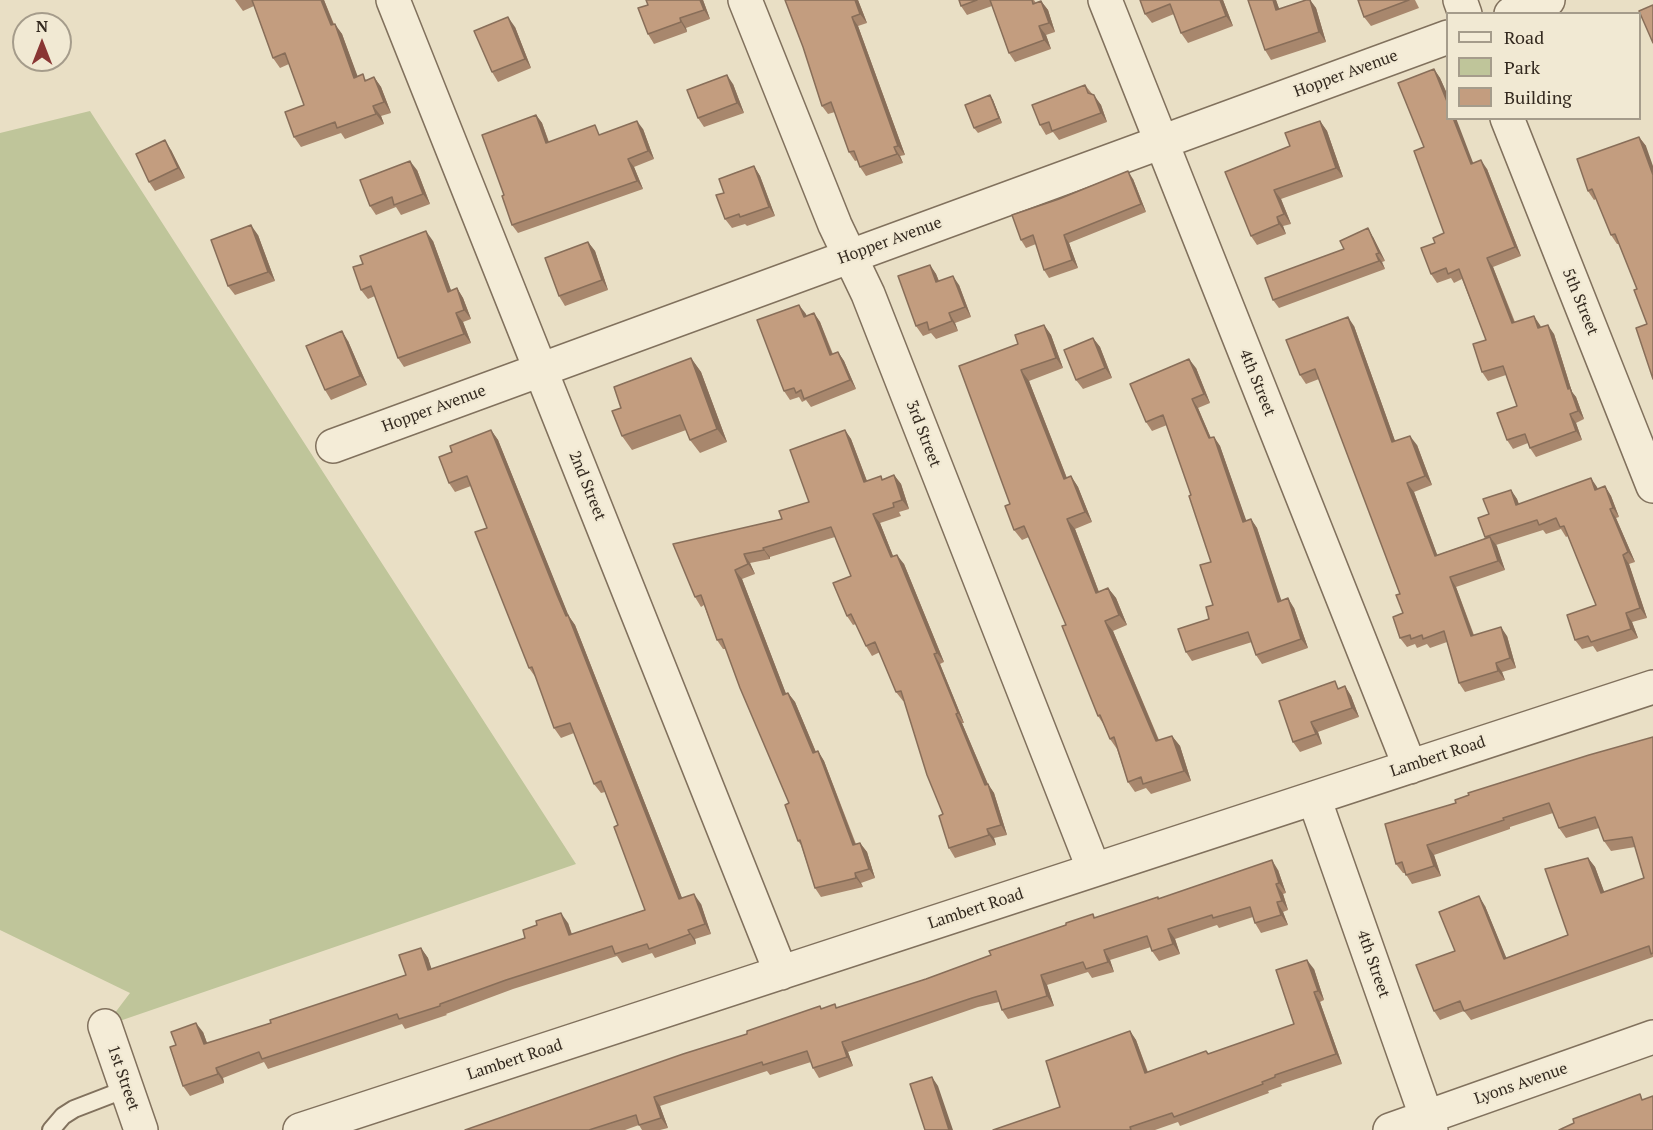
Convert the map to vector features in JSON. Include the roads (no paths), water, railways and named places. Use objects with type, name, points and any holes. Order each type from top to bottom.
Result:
[{"type":"street","name":"2nd Street","points":[[393,0],[781,973]]},
{"type":"street","name":"3rd Street","points":[[746,0],[835,225],[868,294],[1094,870]]},
{"type":"street","name":"4th Street","points":[[1105,0],[1410,767]]},
{"type":"street","points":[[1516,12],[1548,0]]},
{"type":"street","name":"Hopper Avenue","points":[[333,446],[1446,38]]},
{"type":"street","name":"5th Street","points":[[1508,120],[1653,486]]},
{"type":"street","name":"Lambert Road","points":[[300,1130],[1653,687]]},
{"type":"street","name":"4th Street","points":[[1314,798],[1429,1124]]},
{"type":"street","name":"1st Street","points":[[105,1026],[141,1130]]},
{"type":"street","name":"Lyons Avenue","points":[[1390,1130],[1429,1124],[1653,1037]]},
{"type":"lane","points":[[51,1130],[63,1116],[75,1108],[126,1089]]}]
